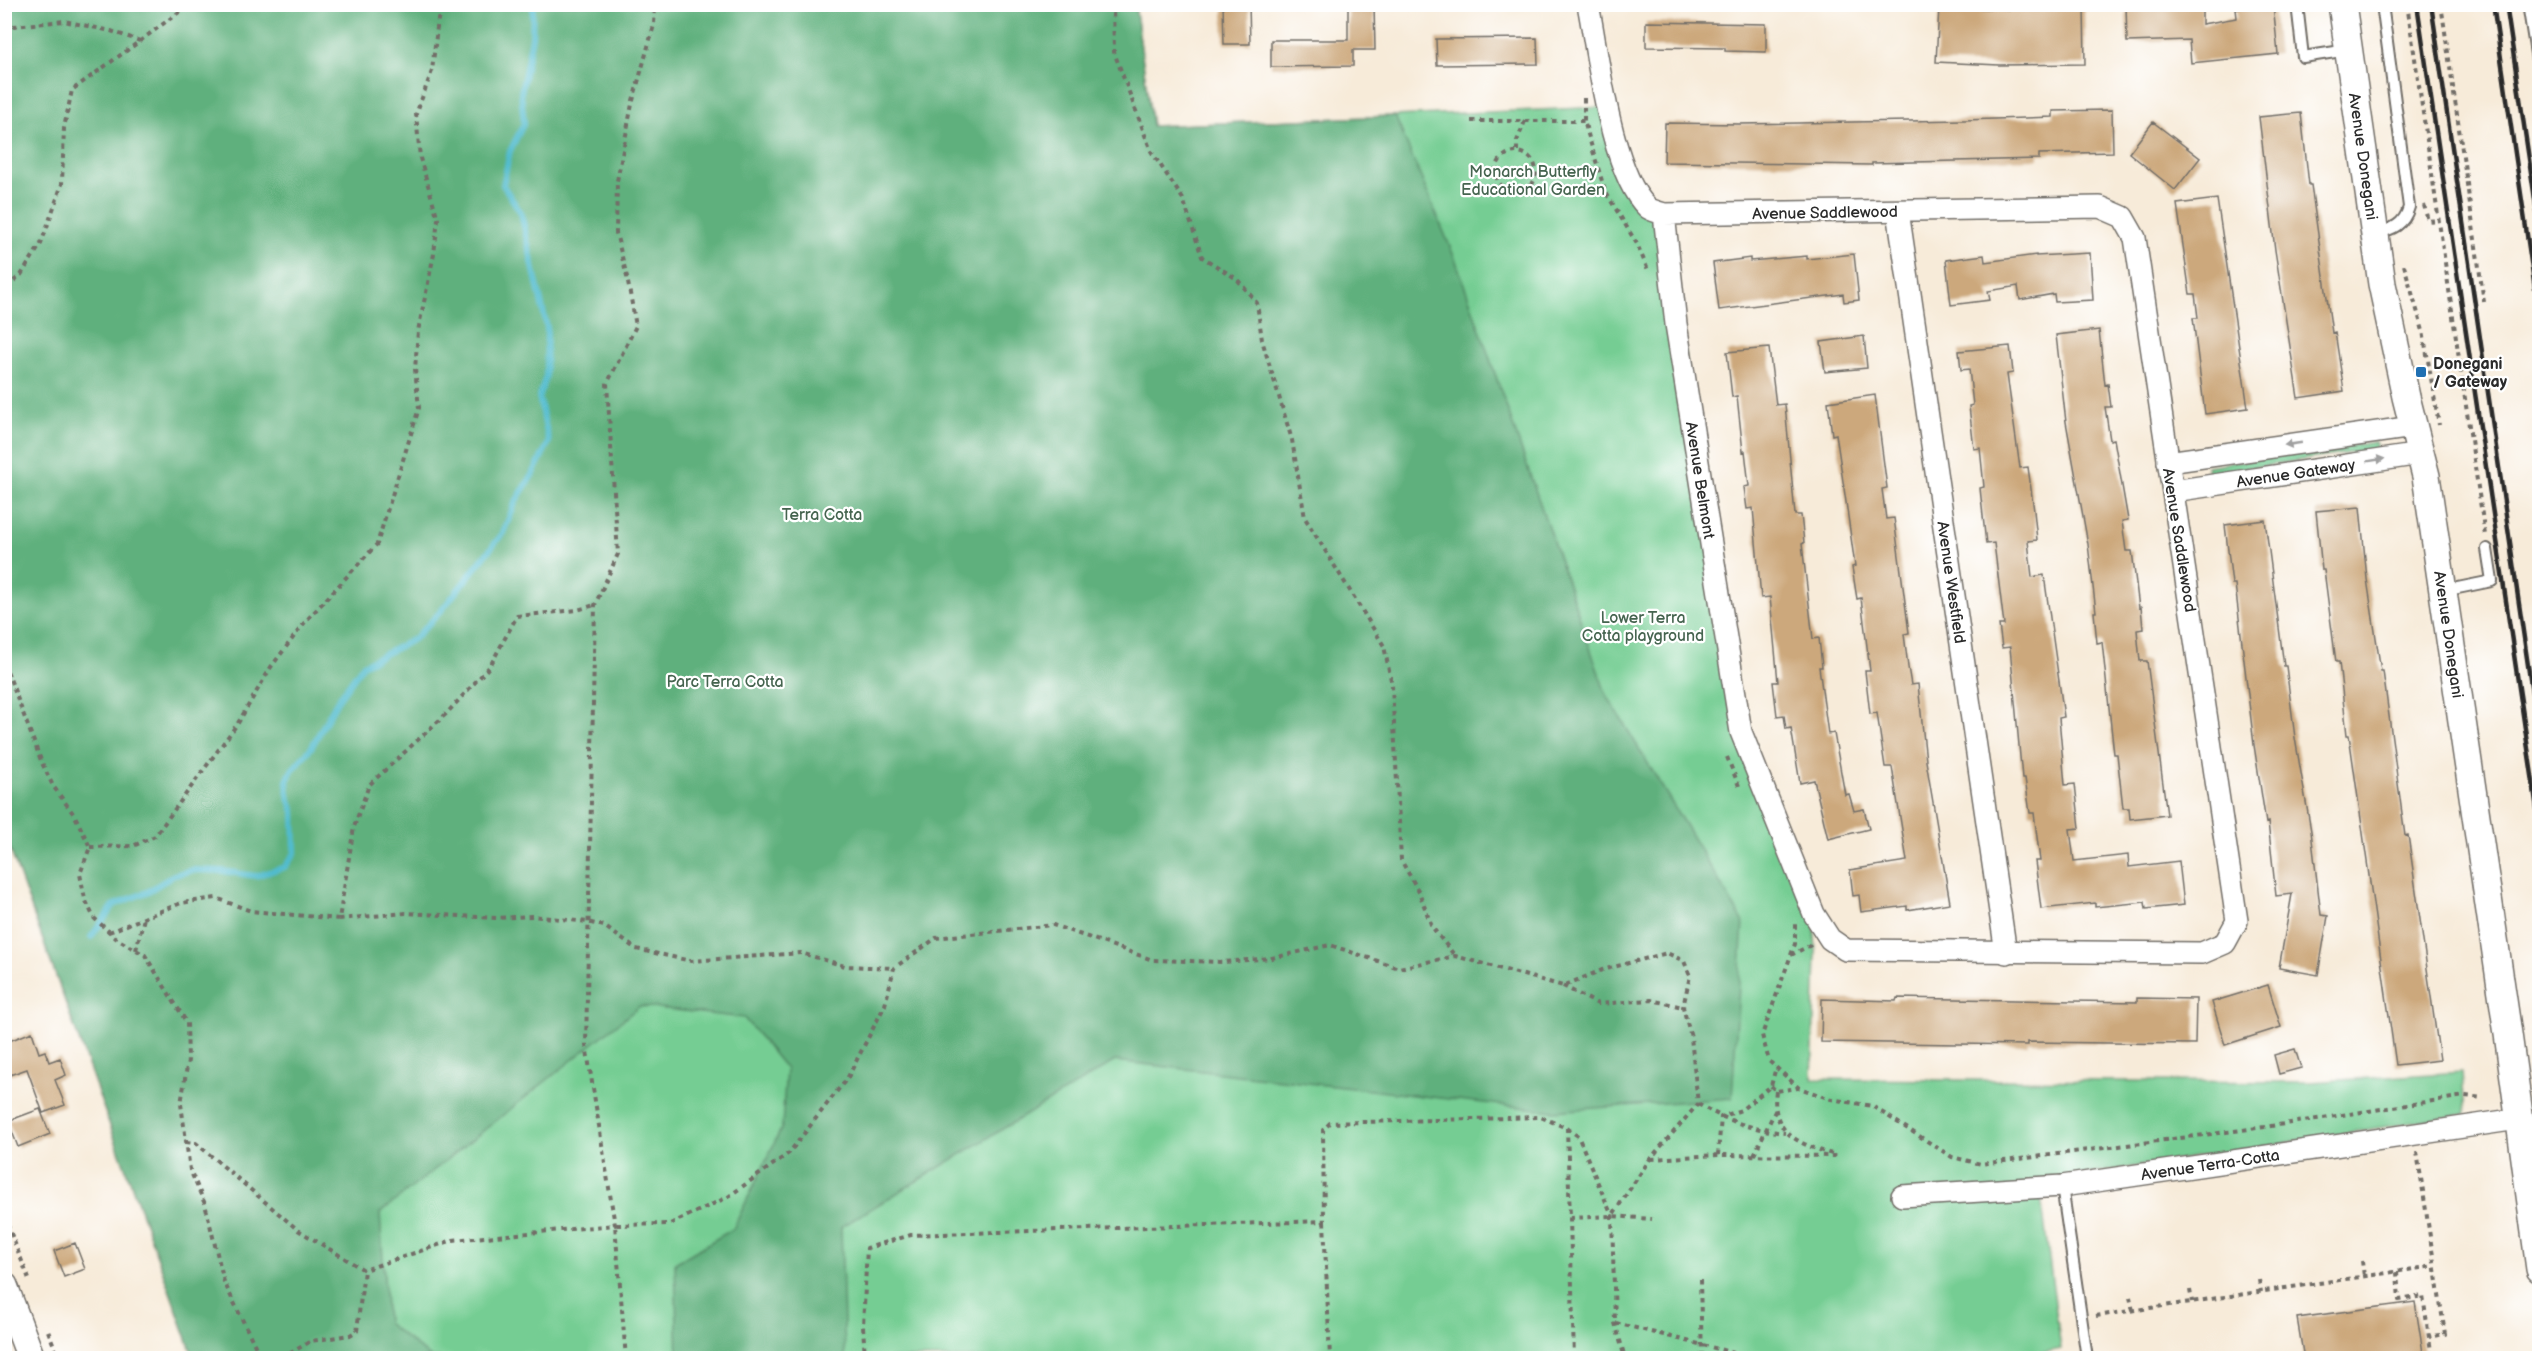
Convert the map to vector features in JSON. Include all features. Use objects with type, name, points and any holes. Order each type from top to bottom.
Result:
[{"type":"street","points":[[1588,4],[1607,107],[1622,166],[1636,193],[1648,209],[1664,214]]},
{"type":"street","name":"Avenue Donegani","points":[[2342,4],[2385,300],[2426,476],[2540,1269]]},
{"type":"street","name":"Avenue Saddlewood","points":[[1664,214],[2100,207],[2124,217],[2135,237],[2237,921],[2225,943],[2202,953],[1846,950]]},
{"type":"street","name":"Avenue Westfield","points":[[1898,211],[2006,953]]},
{"type":"street","name":"Avenue Belmont","points":[[1664,214],[1677,324],[1741,732],[1814,914],[1830,939],[1846,950]]},
{"type":"street","name":"Avenue Gateway","points":[[2168,462],[2414,427]]},
{"type":"street","name":"Avenue Gateway","points":[[2173,491],[2421,454]]},
{"type":"street","name":"Avenue Terra-Cotta","points":[[1902,1196],[2062,1186],[2518,1119]]},
{"type":"street","points":[[4,1286],[31,1359]]},
{"type":"lane","points":[[2297,4],[2303,57],[2348,50]]},
{"type":"lane","points":[[2375,234],[2390,230],[2400,224],[2405,219],[2409,207],[2382,4]]},
{"type":"lane","points":[[2528,4],[2540,79]]},
{"type":"lane","points":[[2442,591],[2492,581],[2487,549]]},
{"type":"lane","points":[[2062,1186],[2087,1359]]},
{"type":"path","points":[[4,289],[21,275],[41,244],[62,184],[64,128],[72,90],[190,4]]},
{"type":"path","points":[[90,847],[133,846],[155,836],[232,731],[271,667],[306,622],[377,544],[419,408],[415,369],[418,331],[434,254],[438,219],[420,158],[416,114],[432,70],[438,19],[445,4]]},
{"type":"path","points":[[626,1359],[615,1226],[586,1045],[587,922],[595,605],[618,554],[607,384],[636,326],[616,233],[617,181],[632,104],[654,25],[655,4]]},
{"type":"path","points":[[1113,4],[1114,52],[1151,151],[1183,199],[1202,257],[1237,279],[1257,303],[1262,340],[1292,440],[1305,518],[1384,646],[1392,685],[1401,860],[1419,891],[1432,927],[1455,956]]},
{"type":"path","points":[[2407,4],[2487,549]]},
{"type":"path","points":[[2441,4],[2484,302]]},
{"type":"path","points":[[4,27],[64,21],[111,31],[140,41]]},
{"type":"path","points":[[1471,121],[1584,121]]},
{"type":"path","points":[[1517,152],[1517,141],[1526,121]]},
{"type":"path","points":[[1517,152],[1525,153],[1532,159],[1536,167],[1536,176],[1525,190],[1516,192],[1507,190],[1501,184],[1497,176],[1497,167],[1508,153],[1517,152]]},
{"type":"path","points":[[2427,212],[2428,221],[2438,220]]},
{"type":"path","points":[[339,919],[354,827],[369,785],[446,714],[490,666],[517,616],[576,610],[595,605]]},
{"type":"path","points":[[4,663],[42,763],[53,786],[75,816],[90,847],[80,872],[89,909],[94,918],[117,939],[145,955],[187,1023],[188,1060],[181,1104],[190,1170],[205,1204],[224,1282],[261,1359]]},
{"type":"path","points":[[109,932],[181,903],[216,898],[251,911],[339,919],[406,913],[498,918],[533,916],[604,926],[636,949],[691,961],[801,953],[845,966],[894,968],[936,938],[1053,925],[1153,960],[1223,962],[1272,958],[1330,945],[1399,968],[1455,956],[1563,986],[1598,1004],[1651,1000],[1683,1007]]},
{"type":"path","points":[[136,950],[144,918]]},
{"type":"path","points":[[1815,944],[1791,955],[1762,1035],[1769,1061],[1799,1088],[1831,1099],[1872,1106],[1952,1156],[1981,1164],[2265,1127],[2465,1096],[2483,1098]]},
{"type":"path","points":[[1563,986],[1602,970],[1667,953],[1684,961],[1690,976],[1683,1007],[1691,1037],[1698,1104],[1650,1159],[1612,1216]]},
{"type":"path","points":[[186,1142],[196,1143],[298,1230],[364,1270],[453,1240],[615,1226],[670,1224],[728,1197],[789,1153],[848,1077],[885,1005],[894,968]]},
{"type":"path","points":[[1721,1117],[1741,1110],[1771,1086],[1776,1067]]},
{"type":"path","points":[[1771,1086],[1776,1091],[1776,1108],[1785,1133]]},
{"type":"path","points":[[1776,1091],[1799,1088]]},
{"type":"path","points":[[1650,1159],[1718,1155],[1838,1156],[1805,1146],[1785,1133],[1765,1131],[1721,1117],[1698,1104]]},
{"type":"path","points":[[1754,1155],[1776,1108]]},
{"type":"path","points":[[1330,1359],[1323,1221],[1323,1130],[1330,1123],[1541,1117],[1567,1128],[1578,1136],[1612,1216],[1615,1323],[1625,1359]]},
{"type":"path","points":[[1718,1155],[1721,1117]]},
{"type":"path","points":[[1567,1128],[1574,1359]]},
{"type":"path","points":[[2414,1133],[2445,1334],[2429,1337]]},
{"type":"path","points":[[1570,1218],[1612,1216],[1652,1219]]},
{"type":"path","points":[[865,1359],[863,1326],[867,1248],[911,1235],[1323,1221]]},
{"type":"path","points":[[2362,1262],[2364,1276]]},
{"type":"path","points":[[2095,1316],[2434,1266]]},
{"type":"path","points":[[282,1359],[310,1341],[350,1335],[357,1331],[364,1270]]},
{"type":"path","points":[[2397,1272],[2399,1300],[2422,1296],[2432,1359]]},
{"type":"path","points":[[1700,1280],[1702,1359]]},
{"type":"path","points":[[2259,1280],[2261,1292]]},
{"type":"path","points":[[2190,1290],[2192,1302]]},
{"type":"path","points":[[2130,1297],[2133,1311]]},
{"type":"path","points":[[1615,1323],[1754,1359]]},
{"type":"green space","name":"Terra Cotta","points":[[5,4],[1135,5],[1152,126],[1395,116],[1456,261],[1606,694],[1743,921],[1732,1098],[1554,1111],[1115,1061],[841,1227],[845,1358],[678,1358],[675,1263],[733,1229],[782,1127],[786,1069],[744,1018],[640,1006],[380,1213],[387,1323],[432,1358],[194,1358],[5,835]]},
{"type":"green space","name":"Terra Cotta","points":[[5,5],[1135,5],[1152,126],[1607,107],[1622,166],[1664,214],[1741,732],[1814,914],[1816,954],[1812,1079],[2310,1082],[2462,1072],[2465,1114],[2039,1182],[2061,1349],[2018,1358],[194,1358],[5,835]]},
{"type":"green space","points":[[2375,442],[2377,449],[2208,474],[2207,466]]},
{"type":"building","points":[[1223,4],[1249,4],[1250,44],[1224,44]]},
{"type":"building","points":[[1348,4],[1374,4],[1375,50],[1353,50],[1353,66],[1271,67],[1271,40],[1348,40]]},
{"type":"building","points":[[2126,4],[2202,4],[2202,24],[2237,18],[2236,9],[2273,4],[2278,54],[2191,63],[2189,40],[2127,42]]},
{"type":"building","points":[[1939,7],[2022,10],[2084,8],[2085,64],[1999,65],[1936,62]]},
{"type":"building","points":[[1646,22],[1766,24],[1766,52],[1725,51],[1725,48],[1646,47]]},
{"type":"building","points":[[1537,38],[1538,64],[1437,65],[1436,39]]},
{"type":"building","points":[[2112,110],[2113,152],[2039,154],[2039,159],[1872,163],[1872,165],[1664,162],[1665,123],[1964,120],[2053,117],[2053,111]]},
{"type":"building","points":[[2301,113],[2309,185],[2311,185],[2332,333],[2335,332],[2344,391],[2298,398],[2275,250],[2259,117]]},
{"type":"building","points":[[2153,122],[2200,158],[2175,190],[2129,153]]},
{"type":"building","points":[[2217,199],[2248,408],[2205,414],[2193,318],[2198,318],[2195,294],[2190,294],[2177,204]]},
{"type":"building","points":[[2090,253],[2093,300],[2055,302],[2054,294],[2020,300],[2018,286],[1988,291],[1990,300],[1951,305],[1946,260],[1984,255],[1985,262],[2036,255]]},
{"type":"building","points":[[1854,254],[1859,300],[1844,302],[1843,294],[1719,310],[1713,263],[1750,258],[1750,261],[1807,256],[1807,259]]},
{"type":"building","points":[[2099,330],[2105,385],[2108,384],[2111,407],[2105,407],[2110,440],[2114,439],[2128,520],[2122,521],[2126,551],[2132,551],[2139,608],[2141,607],[2143,629],[2137,630],[2140,661],[2147,661],[2167,815],[2130,819],[2129,808],[2123,808],[2117,754],[2114,754],[2102,642],[2097,643],[2094,612],[2096,612],[2088,544],[2066,422],[2056,335]]},
{"type":"building","points":[[1864,336],[1867,368],[1825,372],[1821,342]]},
{"type":"building","points":[[2010,346],[2013,373],[2007,374],[2020,468],[2028,467],[2037,540],[2028,541],[2032,577],[2044,575],[2064,717],[2059,718],[2065,785],[2075,784],[2080,828],[2070,829],[2074,861],[2128,855],[2129,867],[2179,861],[2184,905],[2146,909],[2145,902],[2095,907],[2095,903],[2041,909],[2035,861],[2040,861],[2034,813],[2030,813],[2025,778],[2022,778],[2010,647],[2002,648],[1999,625],[2004,625],[1994,543],[1986,544],[1980,488],[1984,487],[1980,448],[1974,449],[1969,406],[1973,405],[1969,369],[1961,370],[1959,351]]},
{"type":"building","points":[[1769,348],[1776,405],[1785,404],[1795,515],[1801,515],[1813,639],[1819,638],[1822,667],[1819,667],[1828,734],[1834,733],[1845,795],[1849,794],[1854,811],[1864,809],[1869,829],[1828,839],[1814,780],[1800,783],[1791,728],[1786,729],[1784,715],[1777,716],[1773,682],[1778,682],[1770,597],[1761,598],[1753,508],[1747,509],[1744,487],[1749,486],[1745,451],[1743,452],[1737,396],[1732,397],[1727,352]]},
{"type":"building","points":[[1875,395],[1887,488],[1882,489],[1886,519],[1894,518],[1909,633],[1904,634],[1908,667],[1911,685],[1918,684],[1926,761],[1950,903],[1907,910],[1907,906],[1861,912],[1859,895],[1853,896],[1850,870],[1907,861],[1892,767],[1885,767],[1877,713],[1870,714],[1865,671],[1870,671],[1861,598],[1857,599],[1845,495],[1836,434],[1832,435],[1828,402]]},
{"type":"building","points":[[2360,507],[2367,579],[2381,671],[2383,671],[2405,836],[2408,835],[2440,1060],[2396,1065],[2349,735],[2347,735],[2339,662],[2336,662],[2324,570],[2322,570],[2316,511]]},
{"type":"building","points":[[2265,520],[2284,666],[2286,666],[2295,738],[2311,831],[2321,915],[2328,916],[2318,975],[2279,968],[2292,894],[2276,896],[2268,822],[2266,823],[2254,745],[2235,584],[2232,584],[2225,525]]},
{"type":"building","points":[[2268,985],[2281,1027],[2225,1045],[2212,1002]]},
{"type":"building","points":[[1897,998],[2137,1002],[2137,998],[2196,999],[2195,1044],[2028,1042],[2028,1045],[1821,1042],[1822,999],[1896,1001]]},
{"type":"building","points":[[32,1032],[39,1053],[45,1051],[49,1062],[60,1058],[66,1075],[55,1080],[65,1105],[43,1113],[27,1069],[4,1077],[4,1043]]},
{"type":"building","points":[[2295,1049],[2301,1068],[2279,1074],[2274,1055]]},
{"type":"building","points":[[40,1109],[50,1134],[18,1147],[8,1121]]},
{"type":"building","points":[[75,1243],[85,1269],[64,1277],[54,1251]]},
{"type":"building","points":[[2415,1302],[2424,1359],[2304,1359],[2297,1318]]},
{"type":"waterway","points":[[91,937],[114,905],[147,892],[174,875],[193,870],[256,876],[285,867],[295,853],[294,812],[288,795],[287,781],[292,770],[311,748],[337,701],[363,665],[414,639],[441,611],[503,533],[516,501],[549,442],[539,397],[546,376],[547,328],[521,213],[503,185],[510,151],[524,123],[521,93],[532,37],[533,4]]},
{"type":"railway","points":[[2417,4],[2540,829]]},
{"type":"railway","points":[[2431,4],[2540,747]]},
{"type":"railway","points":[[2493,4],[2540,323]]},
{"type":"railway","points":[[2506,4],[2540,233]]},
{"type":"place","name":"Donegani / Gateway","points":[[2421,372]]},
{"type":"park label","name":"Monarch Butterfly Educational Garden","points":[[1533,180]]},
{"type":"park label","name":"Lower Terra Cotta playground","points":[[1643,626]]},
{"type":"park label","name":"Parc Terra Cotta","points":[[725,681]]}]
